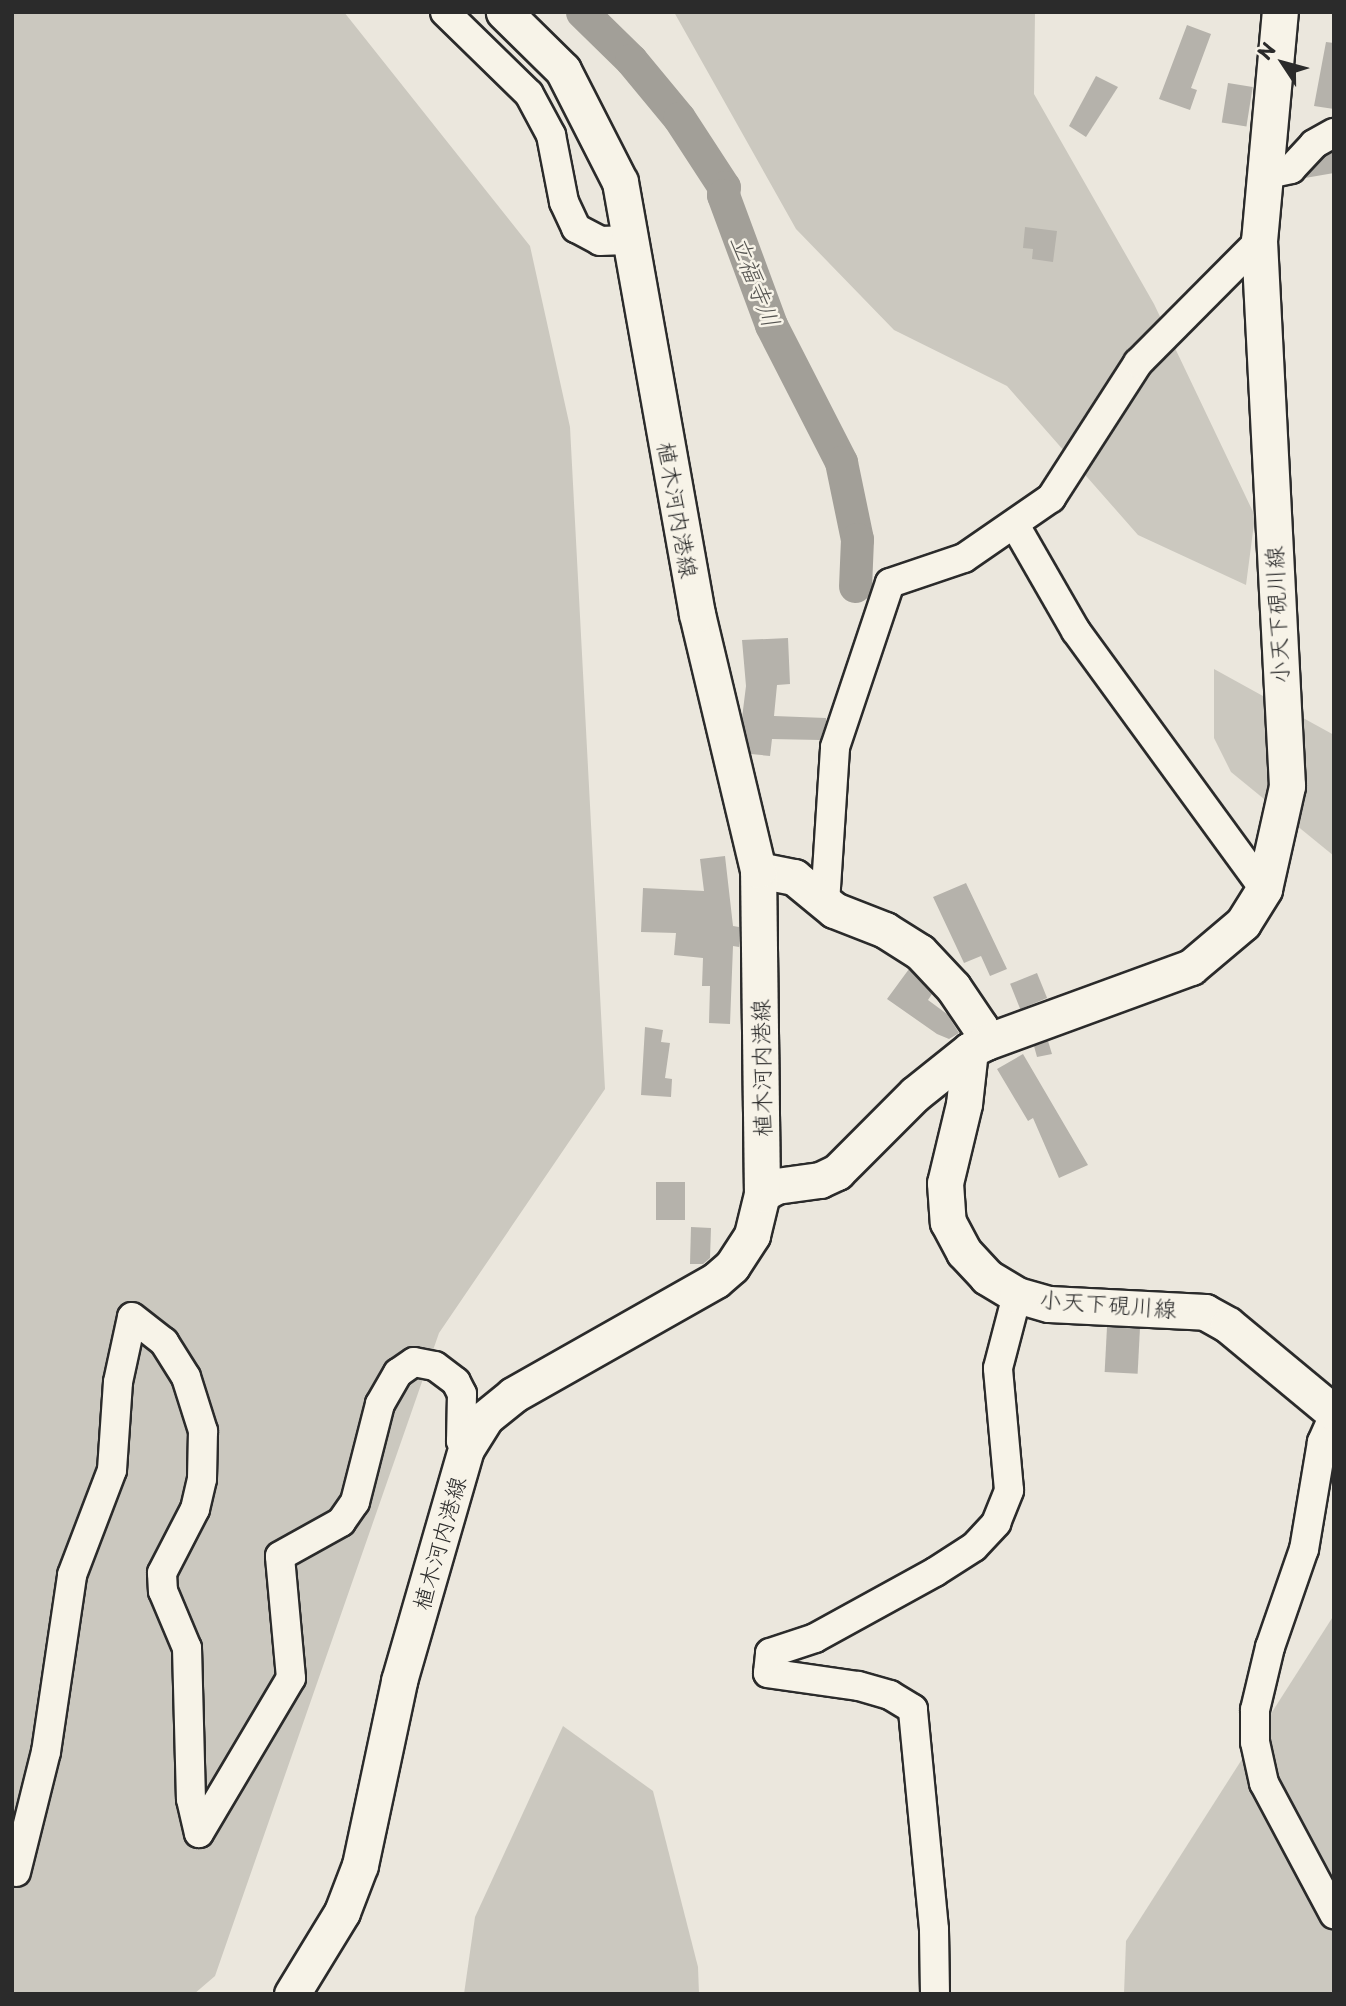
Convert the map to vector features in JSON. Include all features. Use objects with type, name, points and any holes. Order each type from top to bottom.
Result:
[{"type":"main road","name":"植木河内港線","points":[[292,1994],[342,1912],[360,1865],[399,1681],[466,1449],[485,1418],[513,1395],[716,1280],[732,1266],[752,1235],[762,1194],[758,870],[697,614],[620,182],[563,70],[505,12]]},
{"type":"main road","name":"小天下硯川線","points":[[1280,12],[1263,174],[1259,241],[1287,786],[1264,889],[1243,923],[1191,967],[978,1046],[945,1182],[948,1222],[964,1252],[987,1277],[1017,1295],[1049,1304],[1205,1312],[1228,1325],[1334,1414]]},
{"type":"main road","points":[[758,870],[794,877],[825,903],[920,952],[953,987],[978,1046],[915,1094],[837,1172],[820,1180],[776,1186],[762,1194]]},
{"type":"street","points":[[445,12],[529,94],[551,135],[564,202],[576,228],[600,241],[632,240]]},
{"type":"street","points":[[1263,174],[1292,169],[1314,144],[1334,133]]},
{"type":"street","points":[[825,903],[835,747],[886,592],[899,579],[952,565],[1015,525],[1051,498],[1138,363],[1259,241]]},
{"type":"street","points":[[1015,525],[1076,631],[1264,889]]},
{"type":"street","points":[[934,1994],[933,1915],[913,1709],[890,1695],[858,1686],[768,1673],[770,1653],[815,1638],[934,1572],[974,1547],[996,1523],[1009,1490],[998,1404],[998,1368],[1017,1295]]},
{"type":"street","points":[[16,1872],[46,1752],[72,1575],[112,1470],[118,1382],[132,1317],[164,1342],[186,1377],[203,1431],[202,1479],[195,1509],[162,1573],[163,1591],[187,1648],[191,1800],[199,1833],[291,1678],[280,1556],[341,1522],[355,1502],[380,1404],[398,1373],[414,1362],[435,1366],[456,1382],[462,1394],[461,1441],[466,1449]]},
{"type":"street","points":[[1334,1414],[1322,1441],[1304,1549],[1270,1647],[1255,1710],[1255,1742],[1272,1804],[1334,1914]]},
{"type":"shaded area","points":[[12,12],[344,12],[530,246],[570,427],[605,1089],[439,1333],[215,1976],[194,1994],[12,1994]]},
{"type":"shaded area","points":[[674,12],[1035,12],[1034,94],[1154,304],[1255,516],[1246,585],[1138,535],[1007,386],[894,330],[796,229]]},
{"type":"shaded area","points":[[1214,669],[1334,735],[1334,856],[1231,772],[1214,738]]},
{"type":"shaded area","points":[[1334,1615],[1334,1994],[1124,1994],[1126,1941]]},
{"type":"shaded area","points":[[563,1726],[653,1791],[698,1967],[699,1994],[464,1994],[475,1917]]},
{"type":"building","points":[[1187,25],[1211,34],[1191,88],[1197,90],[1190,110],[1159,99]]},
{"type":"building","points":[[1326,42],[1334,43],[1334,109],[1314,106]]},
{"type":"building","points":[[1096,76],[1118,87],[1086,137],[1069,126]]},
{"type":"building","points":[[1228,83],[1253,87],[1246,126],[1222,123]]},
{"type":"building","points":[[1334,152],[1334,173],[1305,178],[1324,157]]},
{"type":"building","points":[[1025,227],[1057,231],[1053,262],[1032,259],[1033,249],[1023,248]]},
{"type":"building","points":[[788,638],[790,684],[777,685],[774,716],[826,718],[826,722],[820,740],[772,739],[770,756],[751,754],[742,718],[746,686],[742,640]]},
{"type":"building","points":[[725,856],[733,926],[739,927],[739,947],[733,946],[730,1024],[709,1023],[710,986],[702,986],[703,958],[674,955],[676,933],[641,932],[643,888],[704,891],[700,859]]},
{"type":"building","points":[[966,883],[1007,969],[990,976],[981,956],[964,963],[933,897]]},
{"type":"building","points":[[909,969],[932,994],[928,1000],[947,1014],[959,1033],[949,1039],[937,1034],[887,999]]},
{"type":"building","points":[[1037,973],[1047,998],[1020,1009],[1010,984]]},
{"type":"building","points":[[645,1027],[663,1030],[661,1042],[670,1043],[665,1078],[672,1079],[671,1097],[641,1095]]},
{"type":"building","points":[[1048,1041],[1052,1054],[1037,1057],[1034,1046]]},
{"type":"building","points":[[1023,1054],[1088,1165],[1059,1178],[1033,1118],[1028,1121],[997,1069]]},
{"type":"building","points":[[656,1182],[685,1182],[685,1220],[656,1220]]},
{"type":"building","points":[[691,1227],[711,1228],[710,1258],[703,1264],[690,1264]]},
{"type":"building","points":[[1107,1327],[1140,1329],[1138,1374],[1105,1372]]},
{"type":"waterway","name":"立福寺川","points":[[582,12],[631,60],[679,118],[724,187],[723,195],[771,325],[841,462],[857,539],[855,586]]}]
